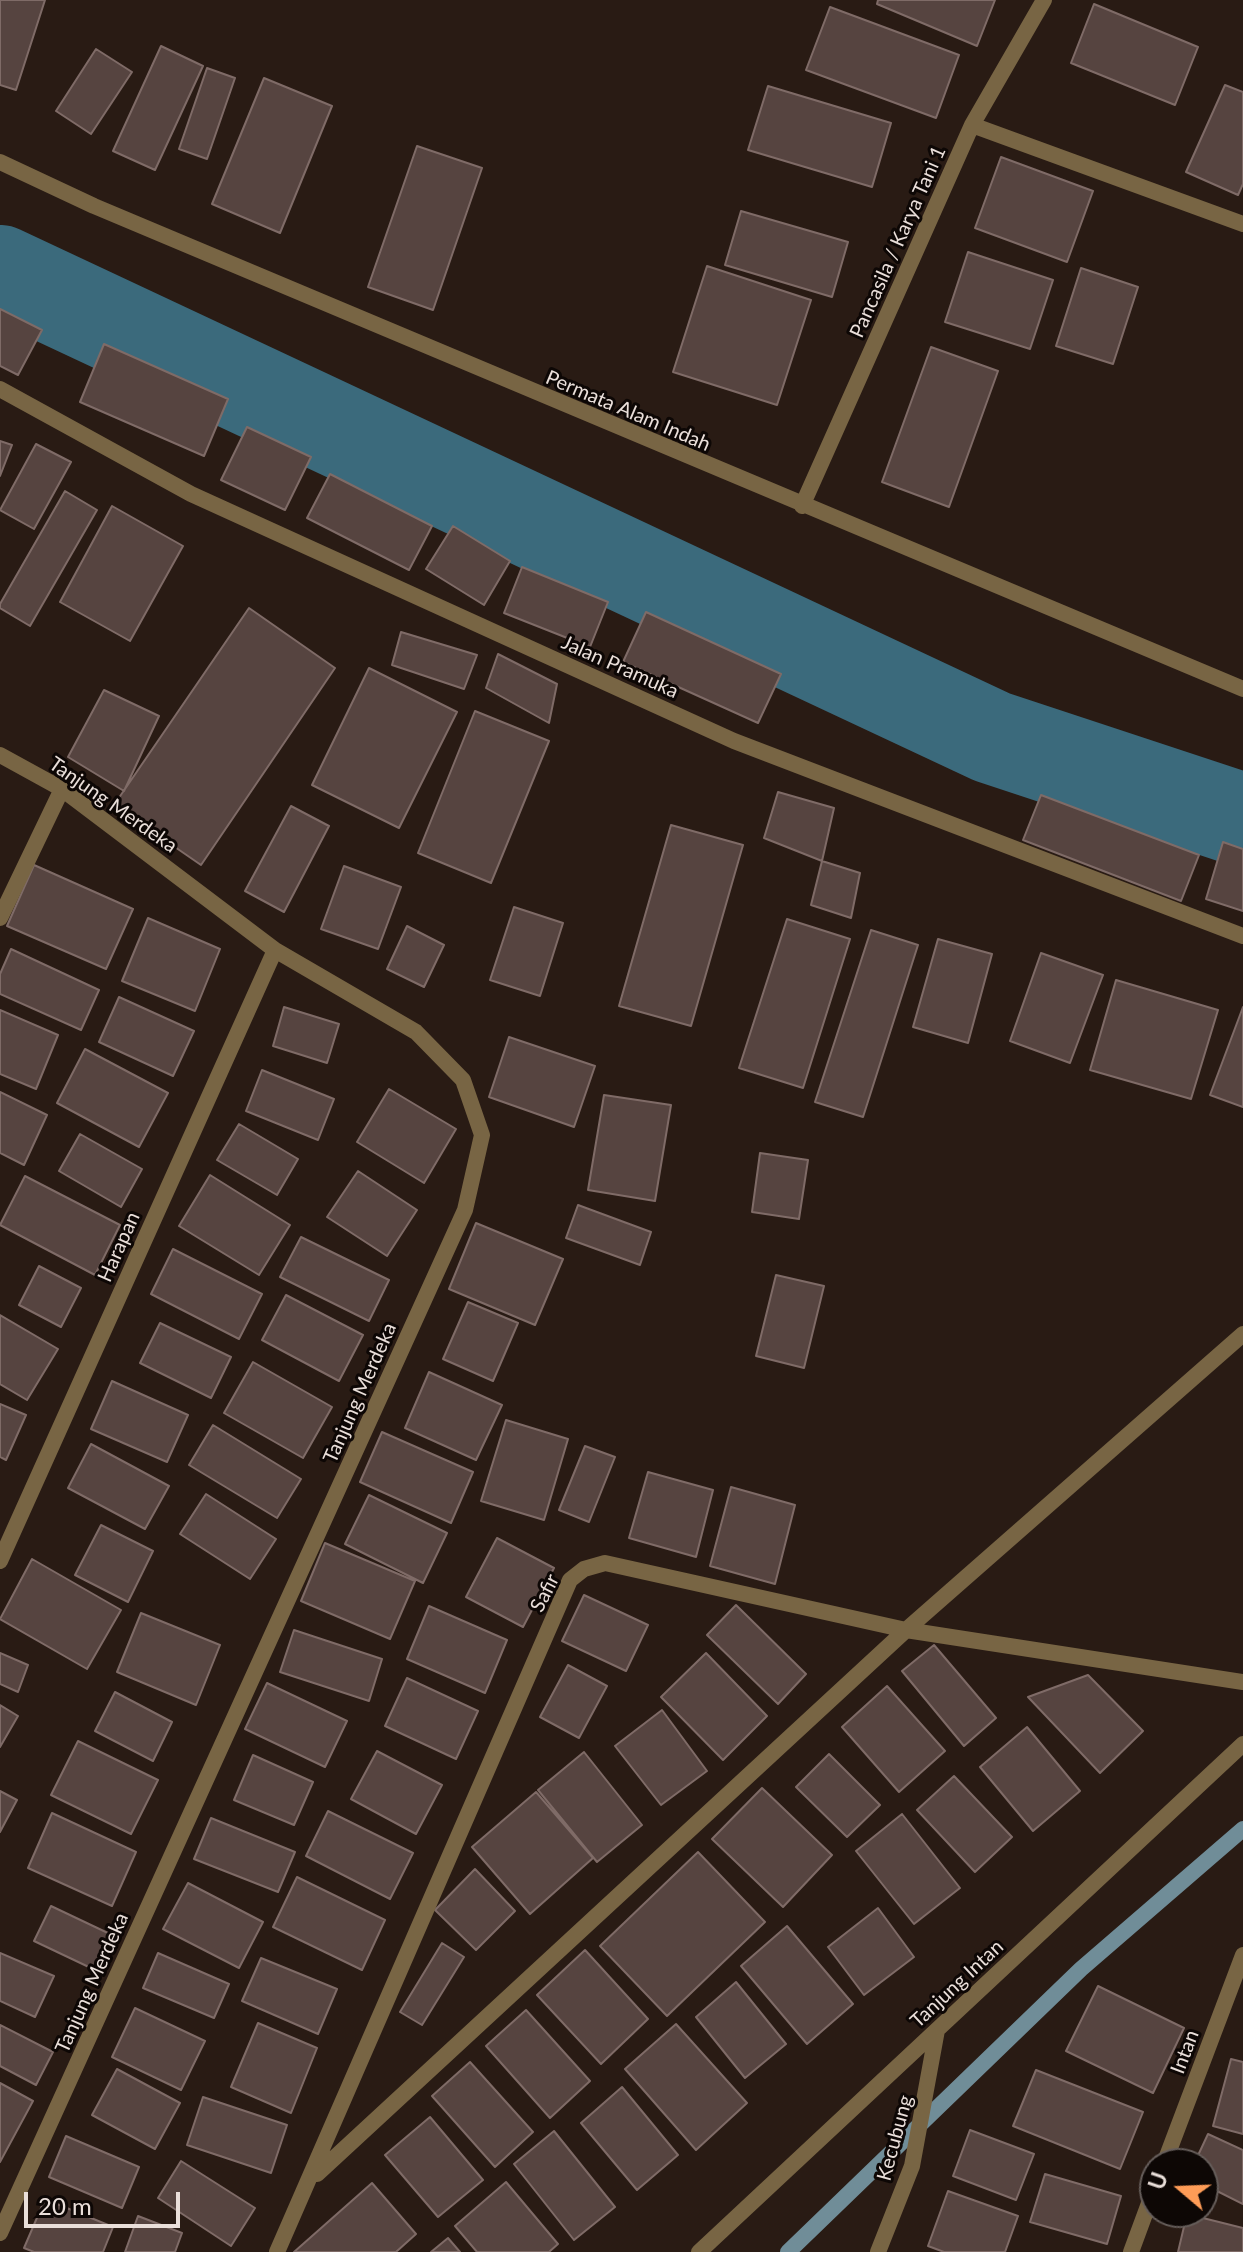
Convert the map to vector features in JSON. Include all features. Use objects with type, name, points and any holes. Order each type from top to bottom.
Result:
[{"type":"street","name":"Pancasila / Karya Tani 1","points":[[802,506],[972,125],[1044,0]]},
{"type":"street","points":[[972,125],[1243,224]]},
{"type":"street","name":"Permata Alam Indah","points":[[0,162],[94,206],[1243,689]]},
{"type":"street","name":"Jalan Pramuka","points":[[0,389],[191,494],[734,741],[1243,936]]},
{"type":"street","name":"Tanjung Merdeka","points":[[0,755],[62,789],[275,950],[416,1032],[463,1080],[482,1135],[465,1210],[0,2233]]},
{"type":"street","points":[[0,918],[62,789]]},
{"type":"street","name":"Harapan","points":[[0,1561],[275,950]]},
{"type":"street","points":[[312,2178],[906,1630],[1243,1334]]},
{"type":"street","name":"Safir","points":[[277,2252],[312,2178],[570,1580],[584,1569],[605,1563],[906,1630],[1243,1682]]},
{"type":"street","name":"Tanjung Intan","points":[[699,2252],[1243,1744]]},
{"type":"street","name":"Intan","points":[[1170,2148],[1243,1955]]},
{"type":"street","name":"Kecubung","points":[[878,2252],[912,2166],[933,2070],[937,2030]]},
{"type":"street","points":[[1131,2252],[1140,2228]]},
{"type":"building","points":[[0,0],[45,0],[16,90],[0,85]]},
{"type":"building","points":[[878,0],[995,0],[977,46],[877,4]]},
{"type":"building","points":[[1094,4],[1198,47],[1175,105],[1071,63]]},
{"type":"building","points":[[830,7],[959,55],[936,118],[806,70]]},
{"type":"building","points":[[161,46],[203,66],[155,170],[113,151]]},
{"type":"building","points":[[96,49],[132,72],[91,134],[56,111]]},
{"type":"building","points":[[207,68],[235,78],[207,159],[179,149]]},
{"type":"building","points":[[264,78],[332,106],[280,233],[212,204]]},
{"type":"building","points":[[1225,85],[1243,92],[1243,184],[1238,195],[1186,172]]},
{"type":"building","points":[[768,86],[891,123],[872,187],[748,150]]},
{"type":"building","points":[[417,146],[482,168],[433,310],[368,287]]},
{"type":"building","points":[[1001,157],[1093,191],[1067,262],[975,228]]},
{"type":"building","points":[[741,211],[848,242],[832,297],[725,265]]},
{"type":"building","points":[[968,252],[1053,280],[1030,349],[945,322]]},
{"type":"building","points":[[707,266],[811,300],[777,405],[673,372]]},
{"type":"building","points":[[1081,268],[1138,287],[1113,364],[1056,346]]},
{"type":"building","points":[[0,309],[42,330],[18,375],[0,366]]},
{"type":"building","points":[[104,344],[228,399],[204,456],[80,402]]},
{"type":"building","points":[[931,347],[998,371],[949,507],[882,482]]},
{"type":"building","points":[[247,427],[311,457],[285,510],[221,480]]},
{"type":"building","points":[[0,441],[12,445],[0,476]]},
{"type":"building","points":[[36,444],[71,462],[34,529],[0,510]]},
{"type":"building","points":[[330,474],[432,526],[409,570],[307,518]]},
{"type":"building","points":[[65,491],[97,510],[30,626],[0,608],[0,604]]},
{"type":"building","points":[[112,506],[183,546],[130,641],[60,602]]},
{"type":"building","points":[[453,526],[510,561],[484,605],[426,569]]},
{"type":"building","points":[[522,567],[608,602],[590,647],[504,613]]},
{"type":"building","points":[[249,608],[335,668],[201,865],[114,805]]},
{"type":"building","points":[[646,612],[781,674],[758,723],[623,662]]},
{"type":"building","points":[[401,632],[477,655],[464,689],[392,665]]},
{"type":"building","points":[[498,654],[557,684],[549,723],[486,688]]},
{"type":"building","points":[[369,668],[457,712],[399,828],[312,785]]},
{"type":"building","points":[[104,690],[159,716],[124,791],[68,757]]},
{"type":"building","points":[[475,711],[549,741],[491,883],[418,853]]},
{"type":"building","points":[[778,792],[834,808],[822,861],[764,838]]},
{"type":"building","points":[[1041,795],[1199,855],[1181,901],[1023,840]]},
{"type":"building","points":[[291,806],[329,826],[284,912],[245,891]]},
{"type":"building","points":[[671,825],[743,845],[691,1026],[619,1006]]},
{"type":"building","points":[[1223,842],[1243,849],[1243,911],[1206,899]]},
{"type":"building","points":[[822,861],[860,873],[851,918],[811,905]]},
{"type":"building","points":[[34,865],[133,909],[106,969],[7,926]]},
{"type":"building","points":[[344,866],[401,887],[378,949],[321,929]]},
{"type":"building","points":[[514,907],[563,923],[540,996],[490,980]]},
{"type":"building","points":[[148,918],[220,949],[195,1011],[122,981]]},
{"type":"building","points":[[787,919],[850,939],[803,1088],[739,1068]]},
{"type":"building","points":[[407,926],[444,945],[424,987],[387,969]]},
{"type":"building","points":[[871,930],[918,945],[863,1117],[815,1102]]},
{"type":"building","points":[[938,939],[992,954],[968,1043],[913,1027]]},
{"type":"building","points":[[11,949],[99,990],[81,1030],[0,994],[0,974]]},
{"type":"building","points":[[1041,953],[1103,975],[1070,1063],[1010,1041]]},
{"type":"building","points":[[1116,980],[1218,1010],[1191,1099],[1090,1070]]},
{"type":"building","points":[[119,997],[194,1031],[173,1076],[99,1042]]},
{"type":"building","points":[[284,1007],[339,1024],[327,1063],[273,1046]]},
{"type":"building","points":[[1243,1007],[1243,1107],[1210,1095]]},
{"type":"building","points":[[0,1010],[58,1035],[36,1089],[0,1074]]},
{"type":"building","points":[[509,1037],[595,1066],[574,1127],[489,1097]]},
{"type":"building","points":[[85,1049],[168,1093],[139,1147],[57,1103]]},
{"type":"building","points":[[262,1070],[334,1099],[318,1140],[246,1111]]},
{"type":"building","points":[[389,1089],[456,1129],[424,1183],[357,1142]]},
{"type":"building","points":[[0,1092],[47,1115],[24,1165],[0,1153]]},
{"type":"building","points":[[604,1095],[671,1105],[655,1201],[588,1190]]},
{"type":"building","points":[[239,1124],[298,1159],[277,1195],[217,1160]]},
{"type":"building","points":[[80,1134],[142,1169],[121,1207],[59,1171]]},
{"type":"building","points":[[760,1153],[808,1160],[799,1219],[752,1212]]},
{"type":"building","points":[[358,1171],[417,1210],[387,1256],[327,1217]]},
{"type":"building","points":[[210,1175],[290,1225],[259,1275],[179,1226]]},
{"type":"building","points":[[25,1176],[120,1225],[95,1275],[0,1225]]},
{"type":"building","points":[[578,1205],[651,1232],[640,1265],[566,1238]]},
{"type":"building","points":[[476,1223],[563,1259],[535,1325],[449,1289]]},
{"type":"building","points":[[301,1237],[389,1280],[369,1321],[280,1277]]},
{"type":"building","points":[[173,1249],[262,1294],[239,1339],[151,1294]]},
{"type":"building","points":[[39,1266],[81,1288],[61,1327],[19,1305]]},
{"type":"building","points":[[776,1275],[824,1286],[804,1368],[756,1356]]},
{"type":"building","points":[[286,1295],[363,1335],[339,1381],[262,1340]]},
{"type":"building","points":[[468,1302],[518,1323],[493,1381],[443,1359]]},
{"type":"building","points":[[0,1315],[58,1349],[27,1400],[0,1384]]},
{"type":"building","points":[[160,1323],[231,1357],[211,1398],[140,1363]]},
{"type":"building","points":[[253,1362],[332,1407],[303,1458],[224,1413]]},
{"type":"building","points":[[429,1372],[502,1405],[476,1460],[405,1428]]},
{"type":"building","points":[[112,1381],[188,1415],[167,1462],[91,1429]]},
{"type":"building","points":[[0,1404],[26,1415],[6,1460],[0,1457]]},
{"type":"building","points":[[506,1420],[568,1439],[544,1520],[481,1501]]},
{"type":"building","points":[[213,1425],[301,1479],[277,1518],[189,1465]]},
{"type":"building","points":[[382,1432],[473,1472],[451,1523],[360,1482]]},
{"type":"building","points":[[91,1444],[169,1486],[145,1529],[68,1488]]},
{"type":"building","points":[[585,1446],[615,1457],[589,1522],[559,1510]]},
{"type":"building","points":[[648,1472],[713,1490],[696,1557],[629,1538]]},
{"type":"building","points":[[731,1487],[795,1505],[775,1584],[710,1566]]},
{"type":"building","points":[[206,1494],[276,1539],[250,1579],[180,1534]]},
{"type":"building","points":[[369,1495],[447,1533],[423,1583],[345,1544]]},
{"type":"building","points":[[101,1525],[153,1551],[128,1602],[75,1575]]},
{"type":"building","points":[[497,1538],[554,1568],[523,1627],[466,1597]]},
{"type":"building","points":[[325,1543],[415,1581],[390,1639],[301,1601]]},
{"type":"building","points":[[32,1559],[121,1610],[87,1669],[0,1619]]},
{"type":"building","points":[[584,1595],[648,1625],[626,1671],[562,1641]]},
{"type":"building","points":[[736,1605],[806,1674],[778,1704],[707,1635]]},
{"type":"building","points":[[429,1606],[507,1640],[485,1693],[407,1659]]},
{"type":"building","points":[[141,1613],[220,1645],[196,1705],[117,1672]]},
{"type":"building","points":[[294,1630],[382,1659],[369,1701],[280,1672]]},
{"type":"building","points":[[934,1645],[996,1718],[964,1746],[902,1671]]},
{"type":"building","points":[[0,1653],[28,1665],[18,1692],[0,1684]]},
{"type":"building","points":[[706,1653],[767,1716],[723,1760],[661,1697]]},
{"type":"building","points":[[568,1665],[607,1686],[579,1738],[540,1717]]},
{"type":"building","points":[[1088,1675],[1143,1731],[1100,1773],[1028,1697]]},
{"type":"building","points":[[407,1678],[478,1711],[456,1759],[385,1726]]},
{"type":"building","points":[[267,1683],[347,1721],[325,1767],[245,1729]]},
{"type":"building","points":[[887,1686],[945,1751],[899,1792],[842,1727]]},
{"type":"building","points":[[115,1692],[172,1722],[153,1761],[95,1731]]},
{"type":"building","points":[[0,1705],[18,1716],[0,1747]]},
{"type":"building","points":[[662,1710],[707,1771],[661,1805],[615,1746]]},
{"type":"building","points":[[1027,1727],[1080,1791],[1033,1831],[980,1767]]},
{"type":"building","points":[[78,1741],[158,1780],[131,1834],[51,1795]]},
{"type":"building","points":[[377,1751],[442,1785],[416,1834],[351,1799]]},
{"type":"building","points":[[584,1752],[642,1825],[597,1862],[538,1790]]},
{"type":"building","points":[[829,1754],[880,1805],[847,1837],[796,1787]]},
{"type":"building","points":[[253,1755],[313,1782],[294,1825],[234,1800]]},
{"type":"building","points":[[954,1776],[1012,1837],[975,1872],[917,1810]]},
{"type":"building","points":[[762,1788],[832,1855],[783,1907],[712,1839]]},
{"type":"building","points":[[0,1791],[17,1800],[0,1832]]},
{"type":"building","points":[[536,1792],[593,1858],[530,1914],[472,1847]]},
{"type":"building","points":[[328,1811],[413,1853],[390,1899],[306,1856]]},
{"type":"building","points":[[52,1813],[136,1852],[112,1906],[28,1868]]},
{"type":"building","points":[[902,1814],[960,1888],[914,1924],[856,1851]]},
{"type":"building","points":[[211,1818],[295,1852],[278,1892],[194,1859]]},
{"type":"building","points":[[698,1852],[765,1922],[667,2016],[600,1946]]},
{"type":"building","points":[[475,1869],[515,1911],[476,1950],[435,1910]]},
{"type":"building","points":[[297,1877],[385,1920],[362,1970],[273,1927]]},
{"type":"building","points":[[188,1883],[263,1922],[239,1968],[163,1929]]},
{"type":"building","points":[[51,1906],[110,1934],[93,1969],[34,1941]]},
{"type":"building","points":[[878,1908],[914,1957],[864,1995],[828,1947]]},
{"type":"building","points":[[787,1926],[853,2004],[807,2044],[741,1966]]},
{"type":"building","points":[[442,1943],[464,1957],[422,2025],[400,2012]]},
{"type":"building","points":[[585,1950],[648,2019],[601,2064],[537,1995]]},
{"type":"building","points":[[0,1953],[54,1976],[35,2017],[0,2001]]},
{"type":"building","points":[[158,1953],[229,1984],[214,2018],[143,1988]]},
{"type":"building","points":[[261,1958],[337,1989],[318,2034],[242,2001]]},
{"type":"building","points":[[736,1982],[786,2044],[745,2078],[696,2017]]},
{"type":"building","points":[[1098,1986],[1184,2028],[1153,2093],[1066,2051]]},
{"type":"building","points":[[135,2008],[205,2041],[181,2090],[112,2057]]},
{"type":"building","points":[[526,2010],[590,2081],[550,2118],[486,2046]]},
{"type":"building","points":[[258,2023],[317,2048],[291,2113],[231,2087]]},
{"type":"building","points":[[676,2024],[747,2103],[696,2150],[625,2069]]},
{"type":"building","points":[[0,2025],[53,2052],[36,2085],[0,2066]]},
{"type":"building","points":[[1231,2059],[1243,2062],[1243,2134],[1213,2126]]},
{"type":"building","points":[[470,2062],[533,2132],[495,2167],[432,2096]]},
{"type":"building","points":[[117,2069],[180,2103],[155,2149],[92,2115]]},
{"type":"building","points":[[1036,2070],[1143,2112],[1120,2169],[1013,2126]]},
{"type":"building","points":[[0,2083],[33,2101],[0,2162]]},
{"type":"building","points":[[622,2087],[678,2155],[637,2190],[581,2123]]},
{"type":"building","points":[[203,2097],[287,2125],[271,2173],[187,2145]]},
{"type":"building","points":[[430,2117],[483,2180],[438,2217],[385,2155]]},
{"type":"building","points":[[970,2130],[1034,2154],[1016,2200],[953,2176]]},
{"type":"building","points":[[554,2131],[615,2207],[574,2240],[514,2164]]},
{"type":"building","points":[[1208,2134],[1243,2150],[1243,2204],[1219,2192],[1219,2148],[1201,2148]]},
{"type":"building","points":[[66,2136],[139,2167],[122,2208],[49,2177]]},
{"type":"building","points":[[181,2161],[255,2208],[231,2246],[158,2198]]},
{"type":"building","points":[[1045,2174],[1121,2196],[1107,2244],[1030,2222]]},
{"type":"building","points":[[506,2182],[558,2244],[549,2252],[477,2252],[455,2226]]},
{"type":"building","points":[[372,2183],[416,2234],[396,2252],[294,2252]]},
{"type":"building","points":[[948,2191],[1018,2216],[1005,2252],[944,2252],[928,2246]]},
{"type":"building","points":[[45,2199],[113,2227],[103,2252],[34,2252],[24,2248]]},
{"type":"building","points":[[138,2216],[182,2233],[175,2252],[125,2252]]},
{"type":"building","points":[[1219,2222],[1243,2228],[1243,2252],[1178,2252],[1184,2228],[1219,2228]]},
{"type":"building","points":[[448,2238],[460,2252],[431,2252]]},
{"type":"waterway","points":[[0,272],[992,737],[1243,820]]},
{"type":"waterway","points":[[788,2252],[1081,1969],[1243,1829]]}]
